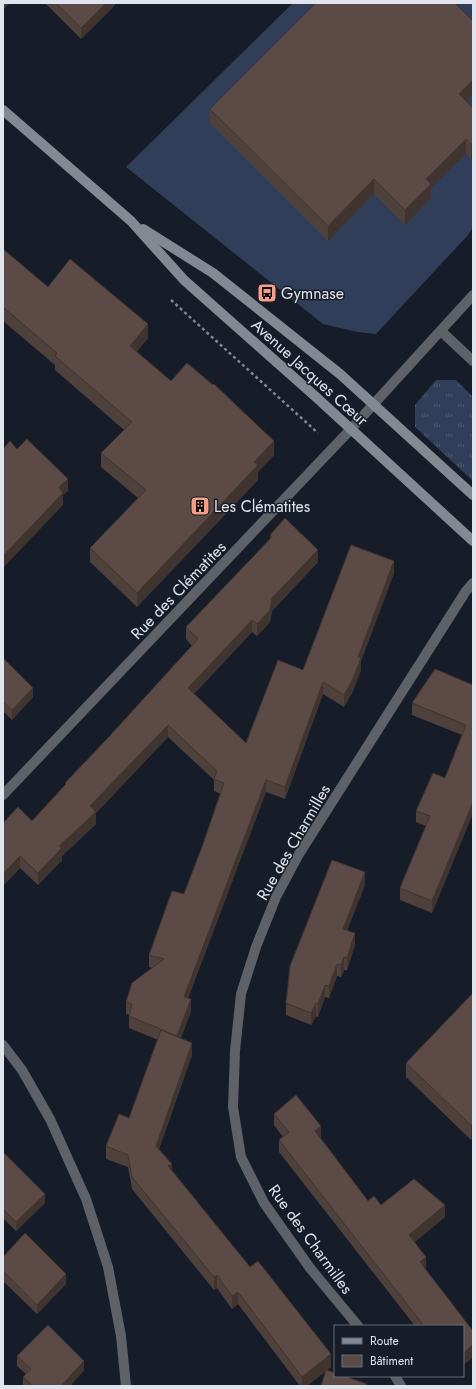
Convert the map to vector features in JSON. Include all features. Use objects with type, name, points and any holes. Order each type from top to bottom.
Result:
[{"type":"main road","name":"Avenue Jacques Cœur","points":[[3,110],[131,221],[184,280],[473,540]]},
{"type":"main road","name":"Avenue Jacques Cœur","points":[[131,221],[213,273],[340,374],[473,495]]},
{"type":"street","name":"Rue des Clématites","points":[[3,795],[351,429],[473,295]]},
{"type":"street","points":[[440,331],[473,361]]},
{"type":"street","name":"Rue des Charmilles","points":[[357,1325],[310,1268],[264,1203],[241,1157],[233,1107],[235,1051],[241,994],[256,947],[276,897],[299,854],[466,591],[473,584]]},
{"type":"street","points":[[3,1045],[22,1070],[50,1119],[86,1199],[108,1266],[121,1336],[126,1386]]},
{"type":"street","points":[[396,1377],[401,1386]]},
{"type":"green space","points":[[293,3],[473,3],[473,227],[468,235],[376,334],[357,332],[323,324],[126,167]]},
{"type":"green space","points":[[436,380],[456,380],[473,397],[473,481],[415,427],[415,405]]},
{"type":"building","points":[[56,3],[106,3],[81,28]]},
{"type":"building","points":[[316,3],[455,3],[473,21],[473,80],[459,94],[473,108],[473,143],[471,144],[466,139],[426,179],[431,184],[405,210],[374,179],[328,226],[210,109]]},
{"type":"building","points":[[3,249],[48,287],[70,259],[148,324],[130,346],[171,381],[187,363],[213,385],[214,384],[274,441],[254,462],[258,465],[137,593],[90,548],[146,490],[101,453],[132,422],[55,356],[57,353],[3,307]]},
{"type":"building","points":[[27,439],[68,479],[59,487],[63,493],[3,556],[3,449],[10,441],[17,449]]},
{"type":"building","points":[[285,518],[318,550],[272,598],[270,610],[257,624],[252,620],[188,688],[246,743],[278,660],[303,670],[351,545],[394,561],[358,657],[361,658],[353,679],[344,695],[323,682],[285,787],[266,780],[184,997],[191,999],[177,1036],[129,1016],[132,1004],[126,1002],[132,983],[164,959],[149,955],[172,891],[184,894],[202,847],[224,783],[214,779],[217,771],[168,725],[90,806],[96,812],[59,846],[62,848],[38,873],[20,856],[3,874],[3,823],[18,807],[32,821],[66,784],[65,783],[198,639],[186,627],[272,537],[270,535]]},
{"type":"building","points":[[3,658],[33,688],[12,710],[3,702]]},
{"type":"building","points":[[435,669],[473,685],[473,802],[432,901],[400,888],[430,816],[416,811],[433,773],[445,778],[466,725],[412,703]]},
{"type":"building","points":[[332,860],[365,872],[343,929],[355,933],[347,958],[344,957],[341,965],[337,964],[329,986],[325,985],[318,1004],[316,1003],[311,1013],[286,1003],[290,966]]},
{"type":"building","points":[[473,993],[473,1123],[471,1125],[406,1063]]},
{"type":"building","points":[[161,1030],[192,1043],[156,1146],[172,1164],[168,1166],[250,1267],[258,1261],[331,1354],[302,1377],[238,1292],[232,1296],[217,1275],[214,1277],[132,1177],[128,1155],[106,1146],[119,1114],[129,1118]]},
{"type":"building","points":[[296,1095],[321,1126],[315,1131],[368,1201],[374,1196],[381,1205],[414,1179],[445,1205],[409,1235],[426,1257],[420,1262],[473,1331],[473,1345],[464,1352],[464,1325],[423,1325],[279,1140],[289,1132],[274,1114]]},
{"type":"building","points":[[3,1152],[45,1194],[16,1222],[3,1209]]},
{"type":"building","points":[[25,1233],[66,1274],[37,1305],[3,1271],[3,1257]]},
{"type":"building","points":[[48,1325],[84,1361],[61,1386],[33,1386],[23,1377],[31,1369],[17,1356]]},
{"type":"building","points":[[326,1370],[334,1373],[334,1377],[347,1377],[367,1384],[366,1386],[321,1386]]},
{"type":"place","name":"Gymnase","points":[[267,293]]},
{"type":"place","name":"Les Clématites","points":[[200,506]]}]
